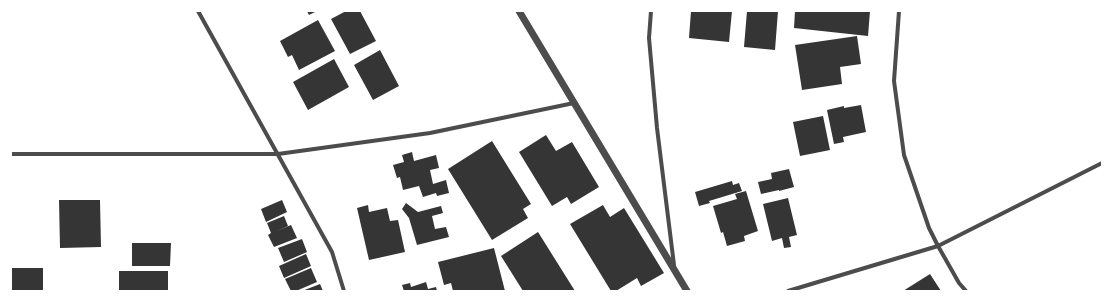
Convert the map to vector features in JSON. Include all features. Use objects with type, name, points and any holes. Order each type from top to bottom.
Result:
[{"type":"street","points":[[198,11],[332,252],[344,291]]},
{"type":"street","points":[[518,11],[687,291]]},
{"type":"street","points":[[651,11],[648,38],[674,269]]},
{"type":"street","points":[[900,11],[894,81],[904,155],[929,228],[959,283],[966,291]]},
{"type":"street","points":[[11,154],[278,154],[430,133],[574,103]]},
{"type":"street","points":[[788,291],[938,246],[1102,163]]},
{"type":"building","points":[[307,11],[317,11],[309,15]]},
{"type":"building","points":[[346,11],[360,11],[376,41],[350,54],[331,19]]},
{"type":"building","points":[[691,11],[732,11],[729,42],[689,38]]},
{"type":"building","points":[[747,11],[778,11],[775,50],[744,47]]},
{"type":"building","points":[[795,11],[870,11],[868,36],[794,28]]},
{"type":"building","points":[[318,20],[335,51],[299,70],[292,55],[288,57],[280,41]]},
{"type":"building","points":[[857,36],[861,64],[840,67],[842,84],[802,90],[795,45]]},
{"type":"building","points":[[380,50],[399,86],[373,100],[354,65]]},
{"type":"building","points":[[334,59],[349,87],[308,110],[293,82]]},
{"type":"building","points":[[861,105],[866,132],[843,137],[844,142],[834,144],[827,110],[844,106],[844,108]]},
{"type":"building","points":[[823,116],[830,150],[800,156],[793,122]]},
{"type":"building","points":[[546,135],[556,151],[572,142],[599,187],[571,204],[567,197],[552,206],[519,152]]},
{"type":"building","points":[[492,141],[531,204],[523,209],[528,218],[492,240],[448,169]]},
{"type":"building","points":[[412,152],[414,161],[436,155],[439,168],[430,170],[433,184],[446,180],[449,193],[437,196],[436,193],[423,197],[419,186],[403,190],[400,177],[397,178],[393,165],[404,162],[402,155]]},
{"type":"building","points":[[789,169],[794,187],[761,194],[758,182],[772,179],[771,173]]},
{"type":"building","points":[[732,181],[733,185],[739,183],[742,191],[709,201],[710,203],[699,206],[695,192]]},
{"type":"building","points":[[746,191],[758,231],[744,236],[745,241],[727,246],[723,232],[721,233],[713,206],[737,199],[735,194]]},
{"type":"building","points":[[788,198],[797,235],[789,237],[791,247],[784,248],[782,238],[772,241],[763,204]]},
{"type":"building","points":[[59,200],[100,200],[101,247],[60,248]]},
{"type":"building","points":[[282,200],[287,212],[266,222],[261,209]]},
{"type":"building","points":[[406,203],[418,212],[441,206],[443,213],[432,216],[435,229],[446,227],[449,237],[417,245],[409,218],[402,209]]},
{"type":"building","points":[[368,205],[369,212],[387,208],[390,221],[398,220],[405,252],[369,260],[357,208]]},
{"type":"building","points":[[603,205],[610,217],[624,208],[664,273],[641,286],[637,278],[616,291],[611,291],[570,224]]},
{"type":"building","points":[[284,216],[288,226],[277,231],[291,225],[297,238],[274,247],[268,235],[271,233],[267,223]]},
{"type":"building","points":[[538,232],[575,291],[523,291],[501,256]]},
{"type":"building","points":[[302,239],[307,252],[284,262],[278,248]]},
{"type":"building","points":[[132,243],[171,243],[170,266],[132,266]]},
{"type":"building","points":[[494,248],[505,291],[453,291],[451,283],[444,285],[438,262]]},
{"type":"building","points":[[306,254],[311,266],[284,278],[279,266]]},
{"type":"building","points":[[11,268],[43,268],[43,291],[11,291]]},
{"type":"building","points":[[311,268],[317,282],[296,291],[291,291],[285,279]]},
{"type":"building","points":[[119,271],[168,271],[168,290],[119,290]]},
{"type":"building","points":[[930,274],[941,291],[903,291]]},
{"type":"building","points":[[426,282],[428,289],[436,287],[437,291],[404,291],[402,285],[410,283],[411,287]]},
{"type":"building","points":[[320,284],[323,291],[302,291]]}]
